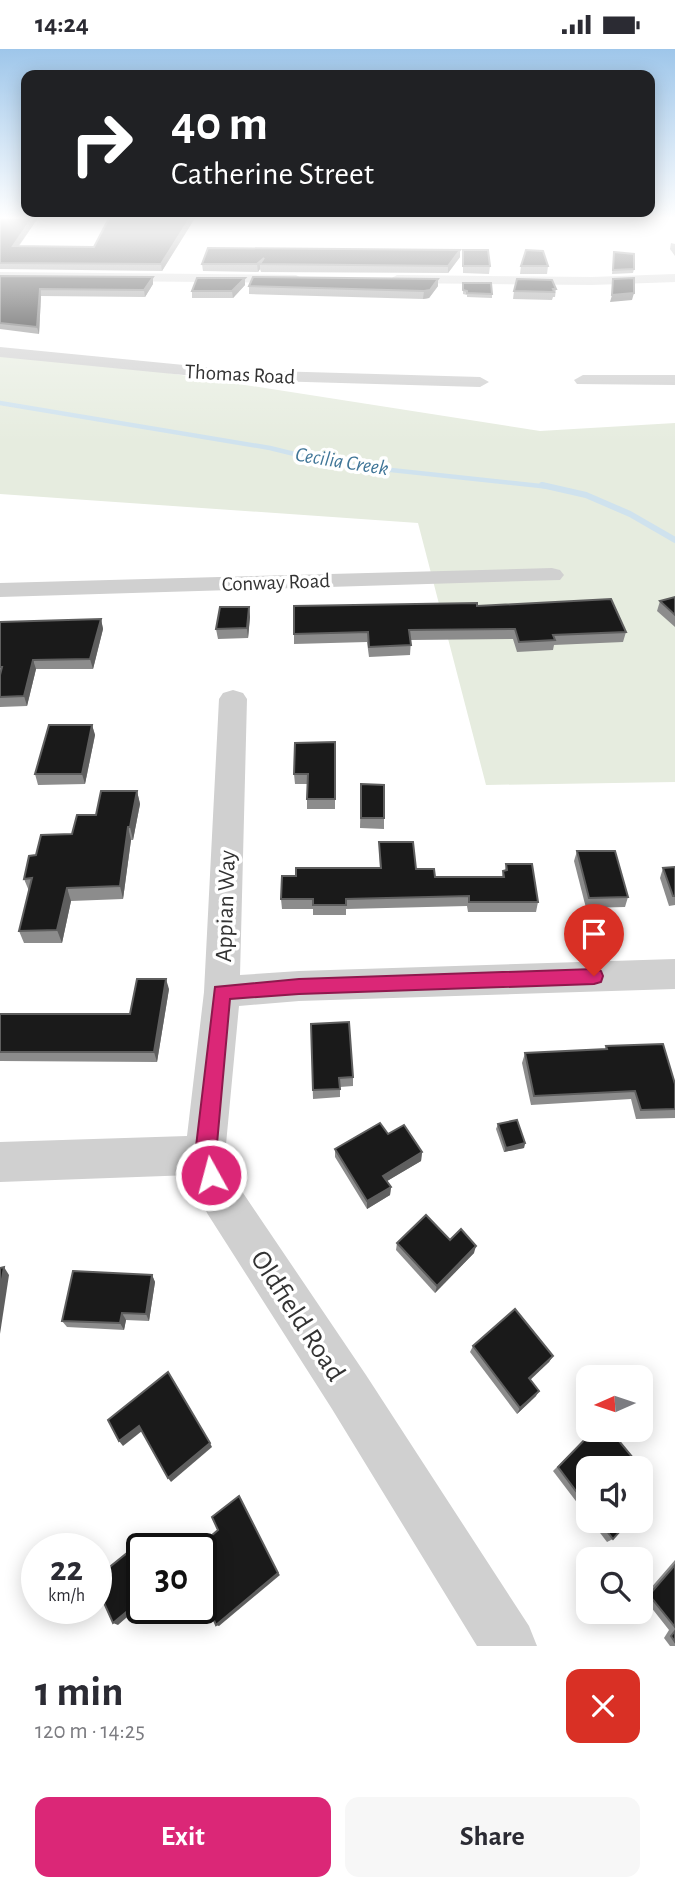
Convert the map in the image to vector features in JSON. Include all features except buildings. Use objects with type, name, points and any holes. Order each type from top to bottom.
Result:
[{"type":"street","name":"Thomas Road","points":[[0,352],[235,375],[480,382]]},
{"type":"street","points":[[583,380],[675,380]]},
{"type":"street","name":"Conway Road","points":[[0,590],[552,575]]},
{"type":"street","name":"Appian Way","points":[[205,1155],[222,992],[233,699]]},
{"type":"street","points":[[222,992],[299,986],[675,974]]},
{"type":"street","points":[[0,1162],[205,1155]]},
{"type":"street","name":"Oldfield Road","points":[[205,1155],[222,1198],[349,1392],[509,1646]]},
{"type":"shaded area","points":[[0,352],[92,361],[540,431],[675,423],[675,782],[486,785],[418,523],[0,494]]},
{"type":"waterway","name":"Cecilia Creek","points":[[0,403],[270,448],[335,464],[550,487]]},
{"type":"waterway","name":"Cecilia Creek","points":[[542,485],[586,495],[630,514],[675,540]]},
{"type":"route","points":[[211,1175],[205,1155],[222,992],[299,986],[594,976]]}]
